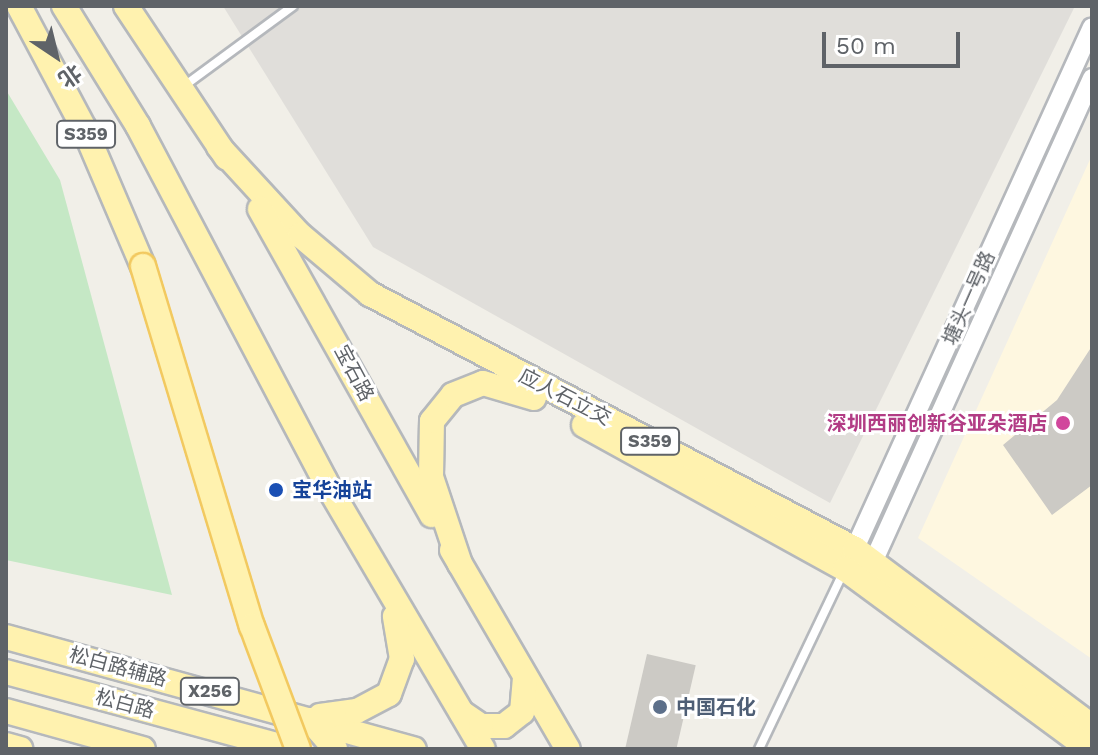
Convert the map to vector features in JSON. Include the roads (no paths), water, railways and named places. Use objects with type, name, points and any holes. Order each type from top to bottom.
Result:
[{"type":"main road","name":"S359","points":[[19,6],[84,128],[143,266],[252,626],[298,749]]},
{"type":"main road","name":"S359","points":[[64,6],[138,126],[389,595],[483,749]]},
{"type":"main road","name":"宝石路","points":[[126,6],[219,147],[568,749]]},
{"type":"main road","name":"应人石立交","points":[[219,147],[300,235],[370,294],[859,565],[1092,726]]},
{"type":"main road","points":[[460,564],[431,477],[427,436],[453,395],[498,383],[859,565],[1089,749]]},
{"type":"main road","points":[[305,716],[357,711],[389,694],[402,659],[389,595]]},
{"type":"main road","name":"松白路辅路","points":[[6,637],[305,716],[414,749]]},
{"type":"main road","name":"松白路","points":[[6,672],[291,749]]},
{"type":"main road","points":[[460,711],[481,726],[504,726],[526,701],[524,677]]},
{"type":"main road","name":"松白路","points":[[6,711],[143,749]]},
{"type":"main road","points":[[305,716],[335,749]]},
{"type":"main road","points":[[6,745],[20,749]]},
{"type":"street","name":"塘头一号路","points":[[859,565],[1092,27]]},
{"type":"street","name":"塘头一号路","points":[[859,565],[1091,83]]},
{"type":"lane","points":[[180,89],[293,6]]},
{"type":"lane","points":[[759,749],[859,565]]},
{"type":"place","name":"深圳西丽创新谷亚朵酒店","points":[[1063,423]]},
{"type":"place","name":"宝华油站","points":[[276,490]]},
{"type":"place","name":"中国石化","points":[[660,707]]}]
